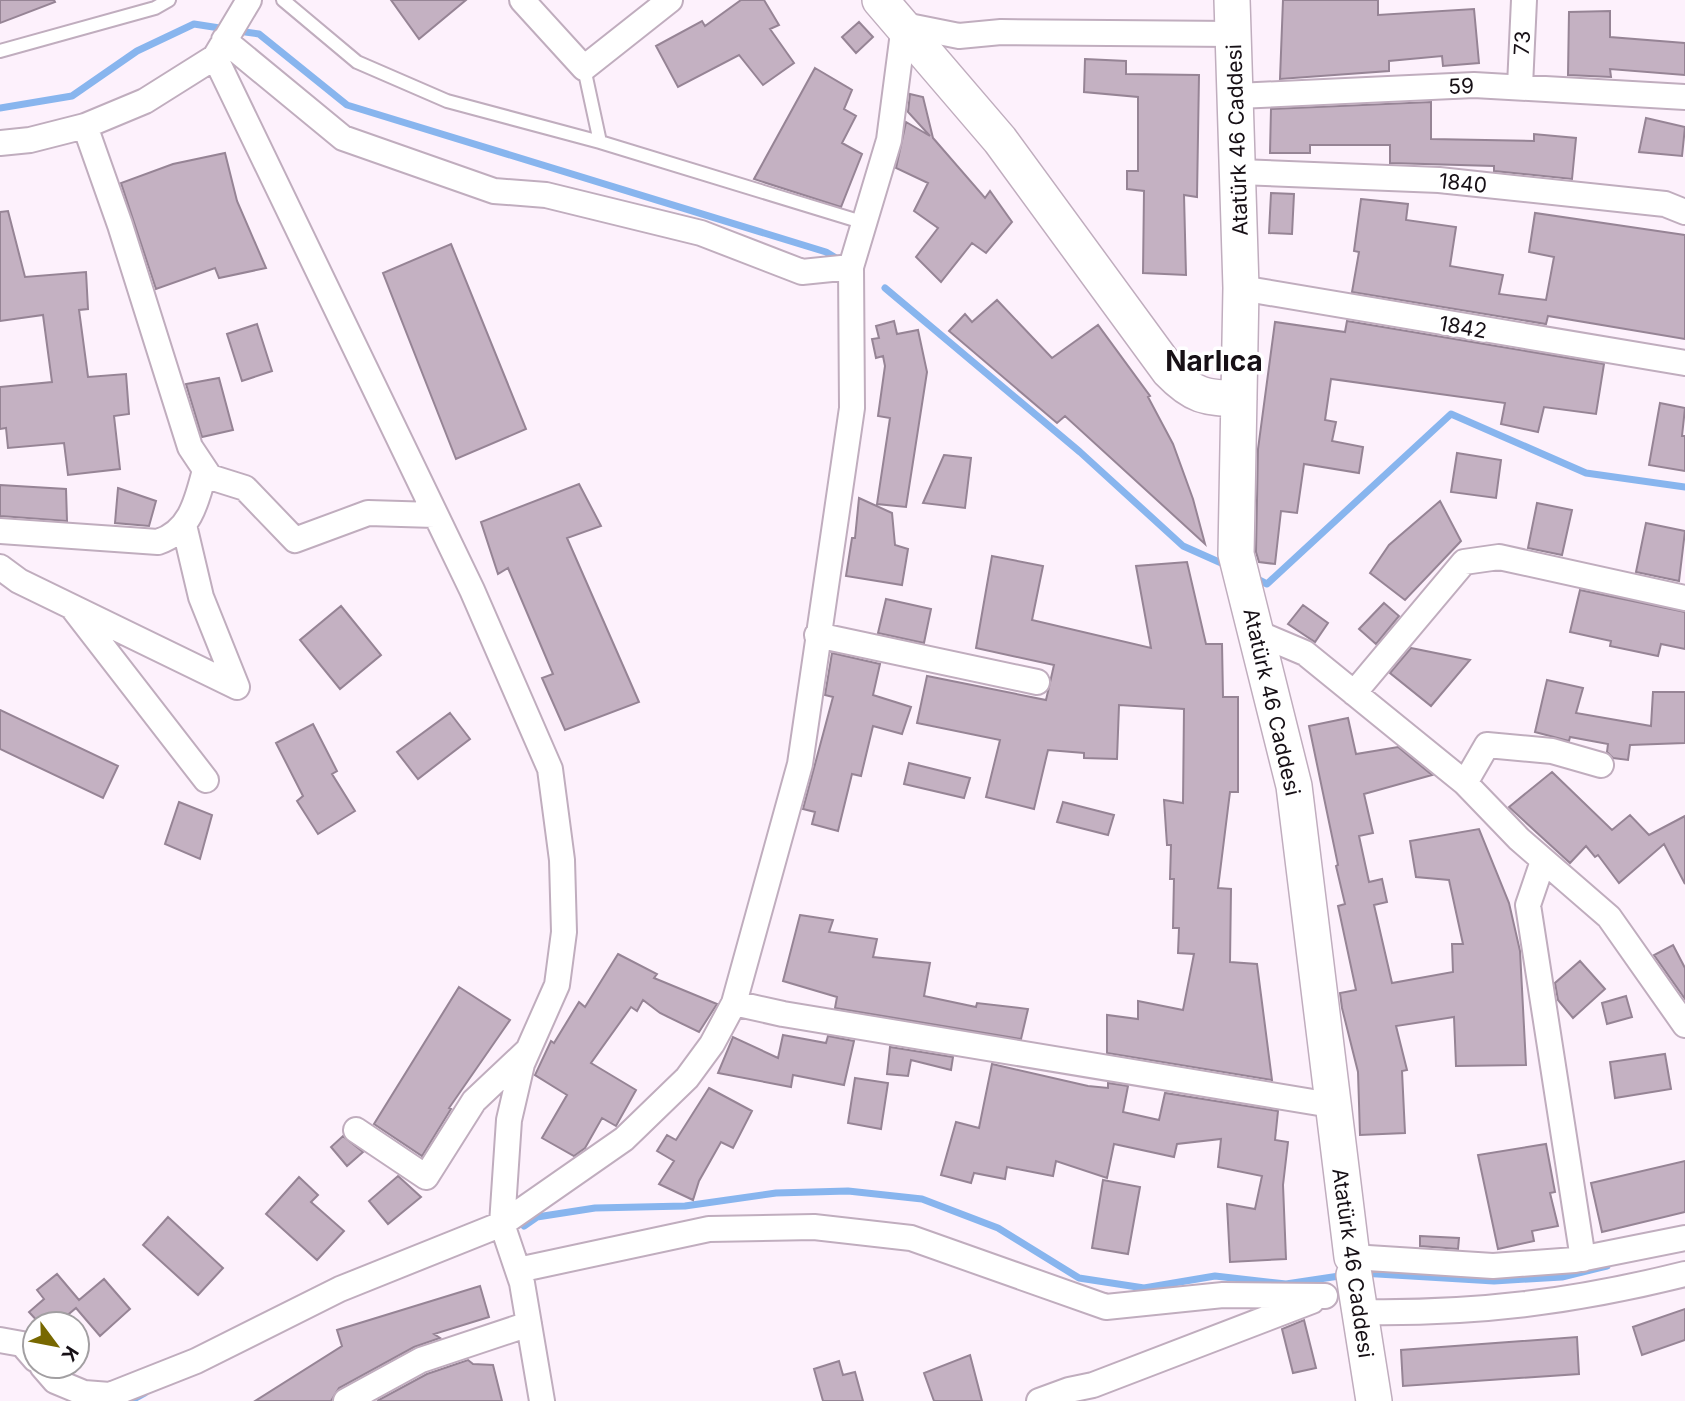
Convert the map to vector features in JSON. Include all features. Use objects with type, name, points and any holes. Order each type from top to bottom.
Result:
[{"type":"street","points":[[522,0],[583,68],[670,0]]},
{"type":"street","points":[[880,0],[1000,140],[1169,371],[1187,390],[1210,398],[1239,399]]},
{"type":"street","name":"73","points":[[1520,86],[1524,0]]},
{"type":"street","points":[[904,25],[959,36],[1232,17]]},
{"type":"street","name":"Atatürk 46 Caddesi","points":[[1232,17],[1237,96],[1241,288],[1240,572],[1294,786],[1349,1287],[1374,1401]]},
{"type":"street","points":[[54,1380],[84,1393],[110,1395],[196,1361],[340,1289],[502,1224],[624,1139],[687,1077],[712,1044],[734,1003],[800,764],[852,408],[852,267],[889,140],[904,25]]},
{"type":"street","points":[[231,29],[343,138],[494,191],[546,195],[701,233],[802,272],[852,267]]},
{"type":"street","points":[[0,143],[85,126],[145,101],[231,29]]},
{"type":"street","points":[[231,29],[435,516],[472,590],[550,769],[562,860],[564,932],[557,985],[529,1049],[509,1120],[502,1224],[518,1270],[542,1401]]},
{"type":"street","name":"59","points":[[1237,96],[1474,85],[1685,97]]},
{"type":"street","points":[[85,126],[120,225],[190,447],[210,477],[246,488],[295,540],[368,513],[435,516]]},
{"type":"street","name":"1840","points":[[1239,172],[1439,180],[1665,204],[1685,212]]},
{"type":"street","name":"1842","points":[[1241,288],[1685,363]]},
{"type":"street","points":[[0,531],[158,542],[173,537],[184,526],[195,507],[205,470]]},
{"type":"street","points":[[0,567],[19,580],[237,687],[201,597],[184,526]]},
{"type":"street","points":[[1354,693],[1464,562],[1499,557],[1685,598]]},
{"type":"street","points":[[71,606],[206,780]]},
{"type":"street","points":[[1255,632],[1305,653],[1465,783],[1543,861],[1609,917],[1685,1025]]},
{"type":"street","points":[[817,635],[1037,682]]},
{"type":"street","points":[[1465,783],[1486,745],[1552,751],[1601,765]]},
{"type":"street","points":[[1543,861],[1528,905],[1583,1259]]},
{"type":"street","points":[[734,1003],[783,1014],[1331,1105]]},
{"type":"street","points":[[356,1130],[426,1177],[474,1101],[529,1049]]},
{"type":"street","points":[[518,1270],[709,1229],[814,1227],[911,1238],[1106,1307],[1223,1295],[1349,1287],[1493,1266],[1583,1259],[1685,1238]]},
{"type":"street","points":[[1039,1401],[1069,1390],[1094,1393],[1349,1287],[1436,1313],[1544,1304],[1685,1274]]},
{"type":"street","points":[[346,1401],[421,1360],[529,1324]]},
{"type":"street","points":[[0,1340],[21,1344]]},
{"type":"lane","points":[[0,51],[155,8],[169,0]]},
{"type":"lane","points":[[283,0],[357,62],[447,101],[600,142],[865,223]]},
{"type":"lane","points":[[583,68],[600,142]]},
{"type":"building","points":[[0,0],[54,0],[55,2],[0,23]]},
{"type":"building","points":[[391,0],[466,0],[419,39]]},
{"type":"building","points":[[741,0],[764,0],[779,25],[770,29],[794,63],[763,85],[739,55],[678,87],[656,46],[702,21],[705,26]]},
{"type":"building","points":[[1283,0],[1378,0],[1378,15],[1474,9],[1479,63],[1443,66],[1442,56],[1389,61],[1389,71],[1280,79]]},
{"type":"building","points":[[1610,11],[1610,37],[1685,43],[1685,75],[1610,69],[1611,77],[1568,75],[1569,12]]},
{"type":"building","points":[[859,22],[873,37],[856,53],[842,37]]},
{"type":"building","points":[[1085,59],[1126,61],[1126,74],[1199,75],[1197,197],[1184,195],[1186,275],[1143,273],[1144,191],[1127,189],[1127,171],[1138,171],[1138,97],[1084,92]]},
{"type":"building","points":[[815,68],[852,90],[844,109],[856,116],[842,143],[862,154],[841,207],[754,179]]},
{"type":"building","points":[[910,94],[923,97],[933,138],[985,198],[990,191],[1012,222],[986,253],[972,243],[941,282],[916,257],[938,228],[914,211],[928,183],[896,168],[906,122],[930,136],[908,112]]},
{"type":"building","points":[[1431,102],[1431,139],[1534,141],[1534,134],[1576,138],[1572,179],[1494,171],[1494,166],[1390,163],[1390,145],[1310,145],[1310,153],[1270,153],[1271,109]]},
{"type":"building","points":[[1646,118],[1685,127],[1682,156],[1639,152]]},
{"type":"building","points":[[225,153],[237,201],[266,268],[219,278],[215,268],[156,289],[121,183],[173,164]]},
{"type":"building","points":[[1271,193],[1294,194],[1292,234],[1269,233]]},
{"type":"building","points":[[1361,199],[1408,204],[1406,220],[1456,227],[1450,266],[1503,275],[1499,294],[1546,300],[1554,257],[1529,252],[1535,213],[1685,235],[1685,339],[1548,316],[1546,324],[1352,292],[1359,252],[1354,251]]},
{"type":"building","points":[[8,211],[25,277],[86,272],[88,309],[79,310],[88,377],[126,374],[129,414],[114,416],[120,469],[68,475],[64,443],[8,448],[6,428],[0,429],[0,387],[52,382],[43,315],[0,321],[0,212]]},
{"type":"building","points":[[451,244],[526,429],[456,459],[383,273]]},
{"type":"building","points":[[997,300],[1052,358],[1098,325],[1150,396],[1148,397],[1173,444],[1193,499],[1205,544],[1065,416],[1057,423],[949,331],[965,314],[972,322]]},
{"type":"building","points":[[894,321],[897,334],[918,330],[927,372],[906,507],[877,504],[890,418],[878,416],[885,366],[883,356],[876,358],[872,339],[879,338],[876,326]]},
{"type":"building","points":[[1347,321],[1604,364],[1596,414],[1544,407],[1538,432],[1501,424],[1505,403],[1331,379],[1325,420],[1336,422],[1332,441],[1363,447],[1359,473],[1304,464],[1297,513],[1281,511],[1275,564],[1259,562],[1256,552],[1258,449],[1275,322],[1345,332]]},
{"type":"building","points":[[257,324],[272,371],[242,381],[227,334]]},
{"type":"building","points":[[219,378],[233,430],[202,437],[186,384]]},
{"type":"building","points":[[1660,403],[1685,408],[1682,436],[1685,436],[1685,471],[1649,465]]},
{"type":"building","points":[[1457,453],[1501,460],[1496,498],[1451,492]]},
{"type":"building","points":[[944,455],[971,458],[965,508],[923,503]]},
{"type":"building","points":[[579,484],[601,526],[567,538],[639,702],[565,730],[542,678],[553,674],[508,568],[498,574],[481,522]]},
{"type":"building","points":[[0,485],[66,489],[67,521],[0,516]]},
{"type":"building","points":[[118,488],[156,501],[149,526],[115,523]]},
{"type":"building","points":[[859,498],[892,513],[895,545],[908,549],[902,585],[846,576],[852,538],[855,538]]},
{"type":"building","points":[[1440,501],[1461,541],[1405,600],[1370,573],[1389,545]]},
{"type":"building","points":[[1537,503],[1572,510],[1562,555],[1528,548]]},
{"type":"building","points":[[1646,523],[1685,531],[1679,581],[1636,572]]},
{"type":"building","points":[[992,556],[1043,566],[1032,620],[1151,648],[1136,566],[1187,562],[1206,644],[1222,644],[1223,697],[1238,697],[1238,792],[1230,792],[1218,888],[1231,889],[1230,962],[1257,964],[1272,1080],[1107,1053],[1107,1015],[1138,1019],[1138,1001],[1183,1010],[1194,954],[1178,953],[1179,928],[1173,928],[1174,879],[1170,879],[1171,845],[1167,845],[1164,800],[1183,803],[1184,709],[1119,705],[1117,759],[1084,758],[1084,753],[1048,750],[1034,809],[986,797],[1000,740],[917,723],[927,676],[1046,700],[1054,665],[976,648]]},
{"type":"building","points":[[1580,590],[1685,612],[1685,649],[1661,644],[1658,656],[1610,646],[1611,641],[1570,632]]},
{"type":"building","points":[[886,599],[931,609],[924,643],[878,633]]},
{"type":"building","points":[[1384,603],[1399,616],[1376,644],[1359,629]]},
{"type":"building","points":[[1303,605],[1328,623],[1315,642],[1288,624]]},
{"type":"building","points":[[341,606],[381,655],[340,689],[300,640]]},
{"type":"building","points":[[1411,648],[1470,660],[1431,706],[1390,673]]},
{"type":"building","points":[[832,653],[880,664],[873,695],[911,707],[902,734],[873,726],[861,776],[852,774],[838,831],[812,824],[815,812],[803,809],[833,697],[825,695]]},
{"type":"building","points":[[1547,680],[1583,688],[1576,713],[1651,726],[1653,692],[1685,692],[1685,743],[1630,745],[1628,760],[1613,758],[1607,752],[1608,744],[1570,737],[1569,741],[1535,732]]},
{"type":"building","points":[[0,710],[118,766],[103,798],[0,749]]},
{"type":"building","points":[[450,713],[470,739],[418,779],[397,752]]},
{"type":"building","points":[[1348,718],[1356,754],[1398,747],[1432,775],[1364,794],[1373,833],[1359,836],[1369,882],[1382,879],[1387,902],[1374,905],[1392,983],[1453,972],[1452,944],[1463,944],[1449,880],[1416,877],[1410,841],[1479,829],[1509,903],[1520,951],[1526,1065],[1456,1066],[1454,1017],[1396,1026],[1407,1070],[1402,1071],[1405,1133],[1360,1135],[1358,1072],[1342,1008],[1340,993],[1356,990],[1338,906],[1345,904],[1309,726]]},
{"type":"building","points":[[313,724],[337,771],[332,774],[355,811],[318,834],[297,801],[303,796],[276,743]]},
{"type":"building","points":[[909,763],[970,778],[964,798],[904,784]]},
{"type":"building","points":[[1552,772],[1612,830],[1630,815],[1649,835],[1685,816],[1685,884],[1664,844],[1619,883],[1598,855],[1595,857],[1586,846],[1570,863],[1509,807]]},
{"type":"building","points":[[179,802],[212,815],[200,859],[165,844]]},
{"type":"building","points":[[1063,802],[1114,815],[1108,835],[1057,822]]},
{"type":"building","points":[[800,915],[833,920],[829,932],[877,939],[873,957],[930,963],[924,996],[976,1007],[977,1003],[1028,1009],[1021,1039],[835,1008],[837,997],[783,981]]},
{"type":"building","points":[[1673,945],[1685,968],[1685,999],[1654,955]]},
{"type":"building","points":[[618,954],[657,974],[654,978],[717,1004],[699,1032],[660,1013],[643,1000],[637,1011],[631,1007],[591,1063],[636,1090],[616,1126],[602,1118],[585,1148],[574,1156],[542,1138],[567,1095],[535,1075],[551,1041],[554,1043],[579,1002],[585,1007]]},
{"type":"building","points":[[1580,961],[1605,989],[1573,1018],[1558,1000],[1555,983]]},
{"type":"building","points":[[459,987],[510,1020],[449,1108],[451,1109],[422,1156],[374,1124]]},
{"type":"building","points":[[1626,996],[1632,1017],[1607,1024],[1602,1003]]},
{"type":"building","points":[[783,1035],[826,1043],[828,1036],[854,1041],[844,1085],[793,1075],[791,1087],[718,1073],[733,1037],[778,1058]]},
{"type":"building","points":[[890,1047],[953,1057],[951,1070],[911,1060],[908,1076],[887,1074]]},
{"type":"building","points":[[1665,1054],[1671,1089],[1615,1098],[1610,1062]]},
{"type":"building","points":[[992,1064],[1088,1086],[1108,1088],[1108,1083],[1128,1086],[1123,1112],[1159,1120],[1165,1093],[1278,1111],[1275,1140],[1288,1142],[1283,1185],[1286,1259],[1230,1262],[1227,1204],[1255,1209],[1262,1176],[1218,1167],[1221,1139],[1177,1144],[1174,1157],[1114,1144],[1107,1178],[1056,1161],[1053,1176],[1007,1167],[1005,1179],[974,1173],[971,1183],[941,1175],[956,1122],[979,1128]]},
{"type":"building","points":[[855,1078],[888,1083],[881,1129],[848,1123]]},
{"type":"building","points":[[709,1088],[752,1111],[733,1148],[721,1142],[699,1181],[693,1200],[659,1184],[674,1161],[657,1151],[667,1135],[676,1140]]},
{"type":"building","points":[[343,1136],[363,1152],[347,1166],[331,1147]]},
{"type":"building","points":[[1546,1144],[1555,1192],[1550,1193],[1558,1226],[1532,1231],[1534,1241],[1498,1249],[1478,1155]]},
{"type":"building","points":[[1685,1161],[1685,1212],[1602,1232],[1591,1183]]},
{"type":"building","points":[[398,1176],[421,1197],[388,1224],[369,1201]]},
{"type":"building","points":[[299,1177],[318,1195],[311,1202],[344,1231],[317,1260],[266,1214]]},
{"type":"building","points":[[1103,1180],[1140,1187],[1128,1254],[1092,1248]]},
{"type":"building","points":[[168,1217],[223,1268],[198,1295],[143,1245]]},
{"type":"building","points":[[1420,1236],[1459,1238],[1458,1249],[1420,1246]]},
{"type":"building","points":[[57,1274],[79,1300],[104,1279],[130,1309],[100,1336],[91,1326],[91,1310],[31,1310],[44,1299],[37,1290]]},
{"type":"building","points":[[480,1286],[489,1317],[434,1334],[440,1338],[414,1347],[339,1388],[331,1401],[255,1401],[342,1346],[337,1330]]},
{"type":"building","points":[[1685,1309],[1685,1340],[1642,1355],[1633,1327]]},
{"type":"building","points":[[1304,1320],[1316,1368],[1293,1373],[1282,1329]]},
{"type":"building","points":[[1577,1337],[1579,1374],[1403,1386],[1401,1350]]},
{"type":"building","points":[[970,1355],[982,1401],[934,1401],[924,1373]]},
{"type":"building","points":[[468,1360],[473,1364],[493,1365],[502,1401],[377,1401],[427,1374]]},
{"type":"building","points":[[839,1361],[843,1375],[855,1372],[863,1401],[823,1401],[814,1369]]},
{"type":"waterway","points":[[0,108],[72,96],[137,51],[194,24],[226,29]]},
{"type":"waterway","points":[[238,31],[259,34],[347,105],[826,252],[841,261]]},
{"type":"waterway","points":[[885,288],[1080,452],[1183,546],[1228,566]]},
{"type":"waterway","points":[[1255,578],[1267,584],[1451,414],[1586,473],[1685,487]]},
{"type":"waterway","points":[[524,1226],[537,1217],[595,1208],[685,1206],[776,1193],[848,1191],[922,1199],[998,1228],[1079,1278],[1144,1288],[1215,1276],[1286,1284],[1346,1275]]},
{"type":"waterway","points":[[1361,1273],[1494,1281],[1562,1277],[1607,1266]]},
{"type":"waterway","points":[[130,1401],[145,1393]]},
{"type":"district","name":"Narlıca","points":[[1214,361]]}]
